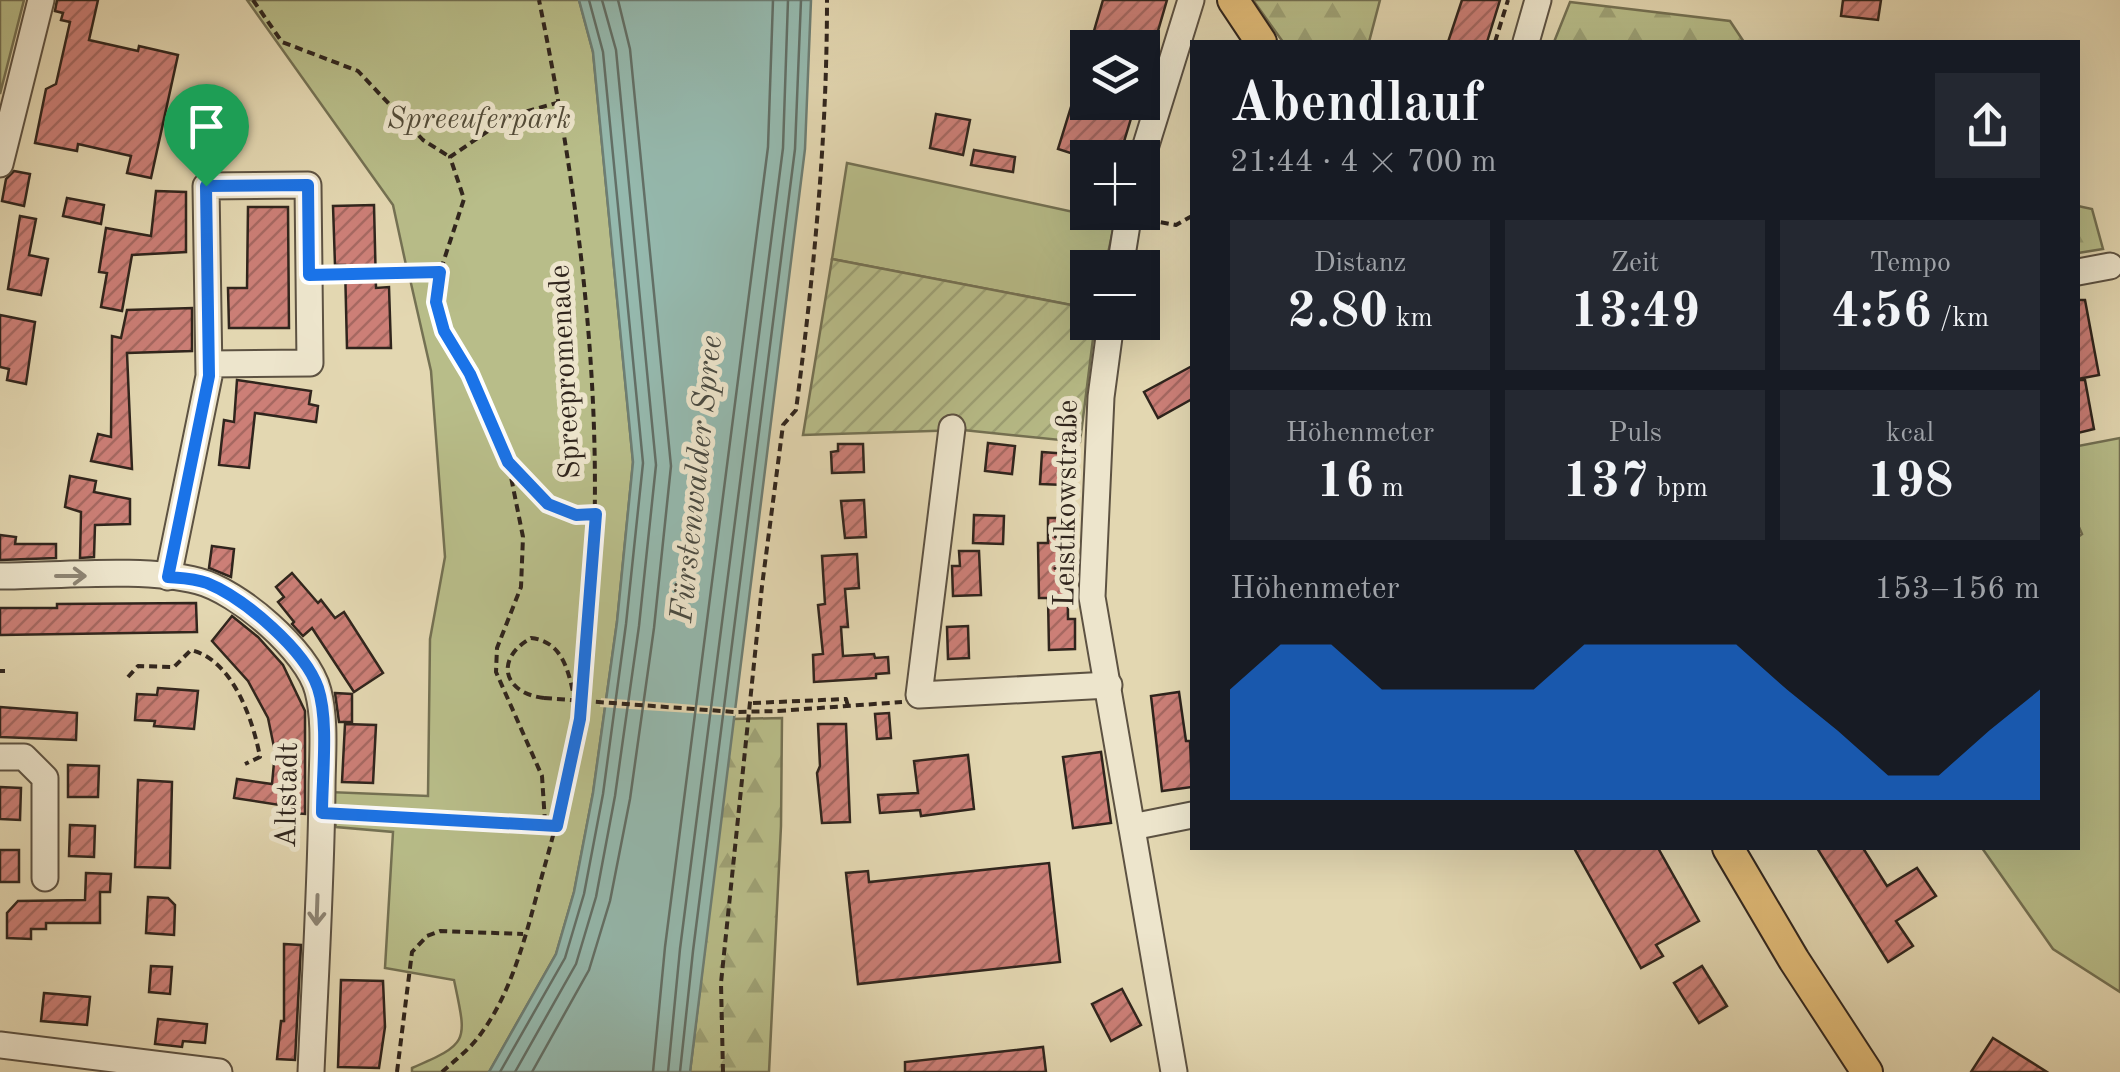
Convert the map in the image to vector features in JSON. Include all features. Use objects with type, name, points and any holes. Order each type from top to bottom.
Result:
[{"type":"main road","points":[[1234,0],[1260,40]]},
{"type":"main road","points":[[1729,850],[1866,1072]]},
{"type":"street","points":[[0,164],[41,0]]},
{"type":"street","points":[[1147,140],[1190,0]]},
{"type":"street","points":[[1527,40],[1538,0]]},
{"type":"street","points":[[0,576],[168,577],[209,364],[206,186],[308,185],[310,363],[209,364]]},
{"type":"street","points":[[2080,272],[2110,266]]},
{"type":"street","name":"Leistikowstraße","points":[[1109,340],[1101,397],[1092,597],[1174,1072]]},
{"type":"street","points":[[952,428],[918,695],[1109,685]]},
{"type":"street","name":"Altstadt","points":[[168,577],[224,592],[279,635],[300,658],[318,688],[322,713],[322,813],[311,1072]]},
{"type":"street","points":[[0,757],[24,757],[45,778],[45,878]]},
{"type":"street","points":[[1132,827],[1190,815]]},
{"type":"street","points":[[0,1045],[219,1072]]},
{"type":"path","points":[[253,0],[282,42],[358,71],[423,140],[450,157],[464,200],[440,272],[436,302],[444,331],[470,374],[508,462],[523,537],[521,587],[498,648],[496,672],[542,776],[545,822]]},
{"type":"path","name":"Spreepromenade","points":[[442,1072],[480,1036],[505,988],[526,934],[557,826],[580,719],[596,514],[592,384],[580,230],[540,0]]},
{"type":"path","points":[[723,1072],[721,983],[751,702],[783,425],[796,410],[814,265],[827,95],[827,0]]},
{"type":"path","points":[[1497,40],[1508,0]]},
{"type":"path","points":[[450,157],[510,116],[560,102]]},
{"type":"path","points":[[1160,221],[1176,224],[1190,217]]},
{"type":"path","points":[[309,275],[440,272]]},
{"type":"path","points":[[508,462],[548,504],[576,515],[596,514]]},
{"type":"path","points":[[580,719],[563,657],[557,648],[543,639],[531,638],[512,653],[508,677],[528,696],[544,698],[735,712],[912,701],[918,695]]},
{"type":"path","points":[[128,677],[138,666],[174,667],[191,650],[200,652],[240,692],[254,726],[260,757],[245,764]]},
{"type":"path","points":[[751,702],[846,700],[848,706]]},
{"type":"path","points":[[322,813],[545,822],[557,826]]},
{"type":"path","points":[[397,1072],[412,952],[427,936],[440,931],[526,934]]},
{"type":"green space","points":[[0,0],[24,0],[0,94]]},
{"type":"green space","name":"Spreeuferpark","points":[[247,0],[579,0],[593,52],[633,462],[617,622],[593,793],[574,892],[556,954],[489,1072],[412,1072],[412,1068],[445,1052],[460,1038],[461,1016],[454,980],[385,968],[393,832],[336,827],[329,792],[428,796],[430,639],[445,557],[431,371],[410,279],[321,281],[321,268],[406,265],[393,205]]},
{"type":"green space","points":[[1253,0],[1380,0],[1370,40],[1282,40]]},
{"type":"green space","points":[[1570,2],[1730,21],[1743,40],[1555,40]]},
{"type":"green space","points":[[847,163],[1070,211],[1070,230],[1113,230],[1109,250],[1070,250],[1070,305],[832,259]]},
{"type":"green space","points":[[2080,206],[2092,209],[2103,249],[2080,253]]},
{"type":"green space","points":[[832,259],[1070,305],[1070,340],[1093,340],[1080,442],[963,430],[803,435]]},
{"type":"green space","points":[[2120,438],[2120,992],[2053,949],[1983,850],[2080,850],[2080,446]]},
{"type":"green space","points":[[782,718],[769,1072],[690,1072],[732,719]]},
{"type":"water","name":"Fürstenwalder Spree","points":[[579,0],[811,0],[805,149],[690,1072],[489,1072],[556,954],[574,892],[593,793],[617,622],[633,462],[593,52]]},
{"type":"pier","points":[[601,698],[739,708],[735,716],[600,707]]},
{"type":"building","points":[[57,0],[98,0],[89,40],[178,55],[151,178],[127,173],[131,156],[78,144],[77,151],[35,143],[46,89],[56,84],[70,22],[61,20],[63,13],[55,11]]},
{"type":"building","points":[[1103,0],[1167,0],[1158,30],[1094,30]]},
{"type":"building","points":[[1462,0],[1500,0],[1488,40],[1449,40]]},
{"type":"building","points":[[1843,0],[1881,0],[1878,20],[1841,16]]},
{"type":"building","points":[[1070,110],[1070,120],[1131,120],[1124,140],[1070,140],[1070,153],[1058,149]]},
{"type":"building","points":[[936,114],[970,120],[963,155],[930,148]]},
{"type":"building","points":[[974,150],[1015,157],[1013,172],[971,165]]},
{"type":"building","points":[[14,171],[30,174],[24,206],[2,201],[6,179]]},
{"type":"building","points":[[156,191],[186,192],[186,252],[132,255],[122,311],[101,307],[107,273],[99,272],[106,228],[151,236]]},
{"type":"building","points":[[67,198],[104,205],[101,224],[63,216]]},
{"type":"building","points":[[374,205],[376,288],[389,287],[391,348],[347,348],[345,265],[335,265],[333,206]]},
{"type":"building","points":[[248,207],[288,207],[289,328],[229,328],[228,288],[247,288]]},
{"type":"building","points":[[20,216],[36,219],[29,255],[48,259],[41,295],[8,289]]},
{"type":"building","points":[[2080,300],[2085,300],[2099,375],[2080,379]]},
{"type":"building","points":[[192,308],[192,351],[127,353],[132,469],[91,461],[98,434],[111,437],[112,336],[121,338],[127,310]]},
{"type":"building","points":[[0,315],[35,322],[26,384],[7,380],[9,369],[0,367]]},
{"type":"building","points":[[1190,367],[1190,400],[1158,418],[1144,392]]},
{"type":"building","points":[[237,380],[311,391],[309,404],[318,406],[316,422],[255,413],[249,468],[219,465],[224,420],[234,422]]},
{"type":"building","points":[[2080,380],[2085,380],[2094,429],[2080,432]]},
{"type":"building","points":[[988,443],[1015,446],[1012,474],[985,471]]},
{"type":"building","points":[[838,444],[863,444],[864,472],[832,473],[831,452],[838,451]]},
{"type":"building","points":[[1042,452],[1068,454],[1065,485],[1040,484]]},
{"type":"building","points":[[70,476],[96,481],[94,492],[130,499],[130,524],[95,525],[94,557],[80,558],[81,512],[65,507]]},
{"type":"building","points":[[864,500],[866,537],[845,538],[841,501]]},
{"type":"building","points":[[974,515],[1004,516],[1003,544],[973,543]]},
{"type":"building","points":[[1048,518],[1071,518],[1071,541],[1067,541],[1068,619],[1075,619],[1075,649],[1049,650],[1048,598],[1039,598],[1038,543],[1048,543]]},
{"type":"building","points":[[0,535],[16,537],[15,544],[56,544],[56,558],[0,560]]},
{"type":"building","points":[[212,546],[234,549],[231,577],[209,568]]},
{"type":"building","points":[[959,551],[979,551],[981,595],[953,596],[952,566],[960,566]]},
{"type":"building","points":[[857,554],[859,588],[845,589],[848,627],[841,627],[843,656],[888,657],[889,673],[876,674],[876,678],[814,682],[813,655],[823,654],[818,605],[825,604],[822,556]]},
{"type":"building","points":[[292,573],[335,618],[344,612],[383,673],[354,692],[312,628],[303,636],[292,624],[278,602],[284,597],[276,587]]},
{"type":"building","points":[[196,603],[197,632],[0,635],[0,608]]},
{"type":"building","points":[[232,616],[283,665],[305,711],[305,814],[280,812],[280,805],[234,798],[237,779],[272,784],[275,752],[268,718],[248,681],[212,641]]},
{"type":"building","points":[[968,626],[969,658],[948,659],[947,627]]},
{"type":"building","points":[[158,688],[198,691],[194,729],[154,726],[155,721],[135,720],[137,694],[157,695]]},
{"type":"building","points":[[1179,692],[1186,741],[1190,741],[1190,787],[1162,791],[1151,696]]},
{"type":"building","points":[[335,693],[352,694],[352,722],[339,722]]},
{"type":"building","points":[[0,707],[77,713],[76,740],[0,737]]},
{"type":"building","points":[[889,713],[891,738],[877,739],[875,714]]},
{"type":"building","points":[[345,724],[376,725],[373,783],[342,782]]},
{"type":"building","points":[[818,724],[846,724],[850,822],[822,823]]},
{"type":"building","points":[[1101,752],[1111,823],[1073,828],[1063,757]]},
{"type":"building","points":[[968,755],[974,809],[921,816],[920,810],[880,813],[878,795],[918,793],[914,761]]},
{"type":"building","points":[[68,765],[99,766],[98,797],[68,797]]},
{"type":"building","points":[[138,780],[172,782],[170,868],[135,867]]},
{"type":"building","points":[[0,787],[21,788],[20,820],[0,819]]},
{"type":"building","points":[[70,825],[95,826],[94,857],[69,856]]},
{"type":"building","points":[[0,850],[19,850],[19,882],[0,882]]},
{"type":"building","points":[[1575,850],[1659,850],[1699,921],[1656,945],[1663,956],[1641,968]]},
{"type":"building","points":[[1818,850],[1864,850],[1887,886],[1917,868],[1936,896],[1896,921],[1913,946],[1888,962]]},
{"type":"building","points":[[1049,863],[1060,962],[858,984],[846,873],[868,871],[869,882]]},
{"type":"building","points":[[86,873],[111,874],[110,892],[100,892],[100,923],[46,923],[46,929],[31,929],[31,939],[7,938],[7,913],[18,901],[85,900]]},
{"type":"building","points":[[148,897],[168,898],[175,905],[174,935],[146,933]]},
{"type":"building","points":[[284,944],[301,945],[295,1060],[277,1059],[284,1021]]},
{"type":"building","points":[[151,966],[172,967],[170,994],[149,992]]},
{"type":"building","points":[[1702,966],[1727,1006],[1699,1023],[1674,983]]},
{"type":"building","points":[[341,980],[383,981],[385,1027],[379,1068],[338,1067]]},
{"type":"building","points":[[1122,989],[1141,1025],[1111,1041],[1092,1004]]},
{"type":"building","points":[[44,993],[90,997],[87,1025],[41,1021]]},
{"type":"building","points":[[158,1019],[207,1024],[205,1043],[183,1041],[182,1047],[155,1044]]},
{"type":"building","points":[[1993,1038],[2047,1072],[1971,1072]]},
{"type":"building","points":[[1043,1047],[1046,1072],[905,1072],[905,1062]]},
{"type":"route","points":[[308,185],[309,275],[440,272],[436,302],[444,331],[470,374],[508,462],[548,504],[576,515],[596,514],[580,719],[557,826],[545,822],[322,813],[322,713],[318,688],[300,658],[248,608],[224,592],[194,580],[168,577],[209,376],[206,186],[308,185]]}]
